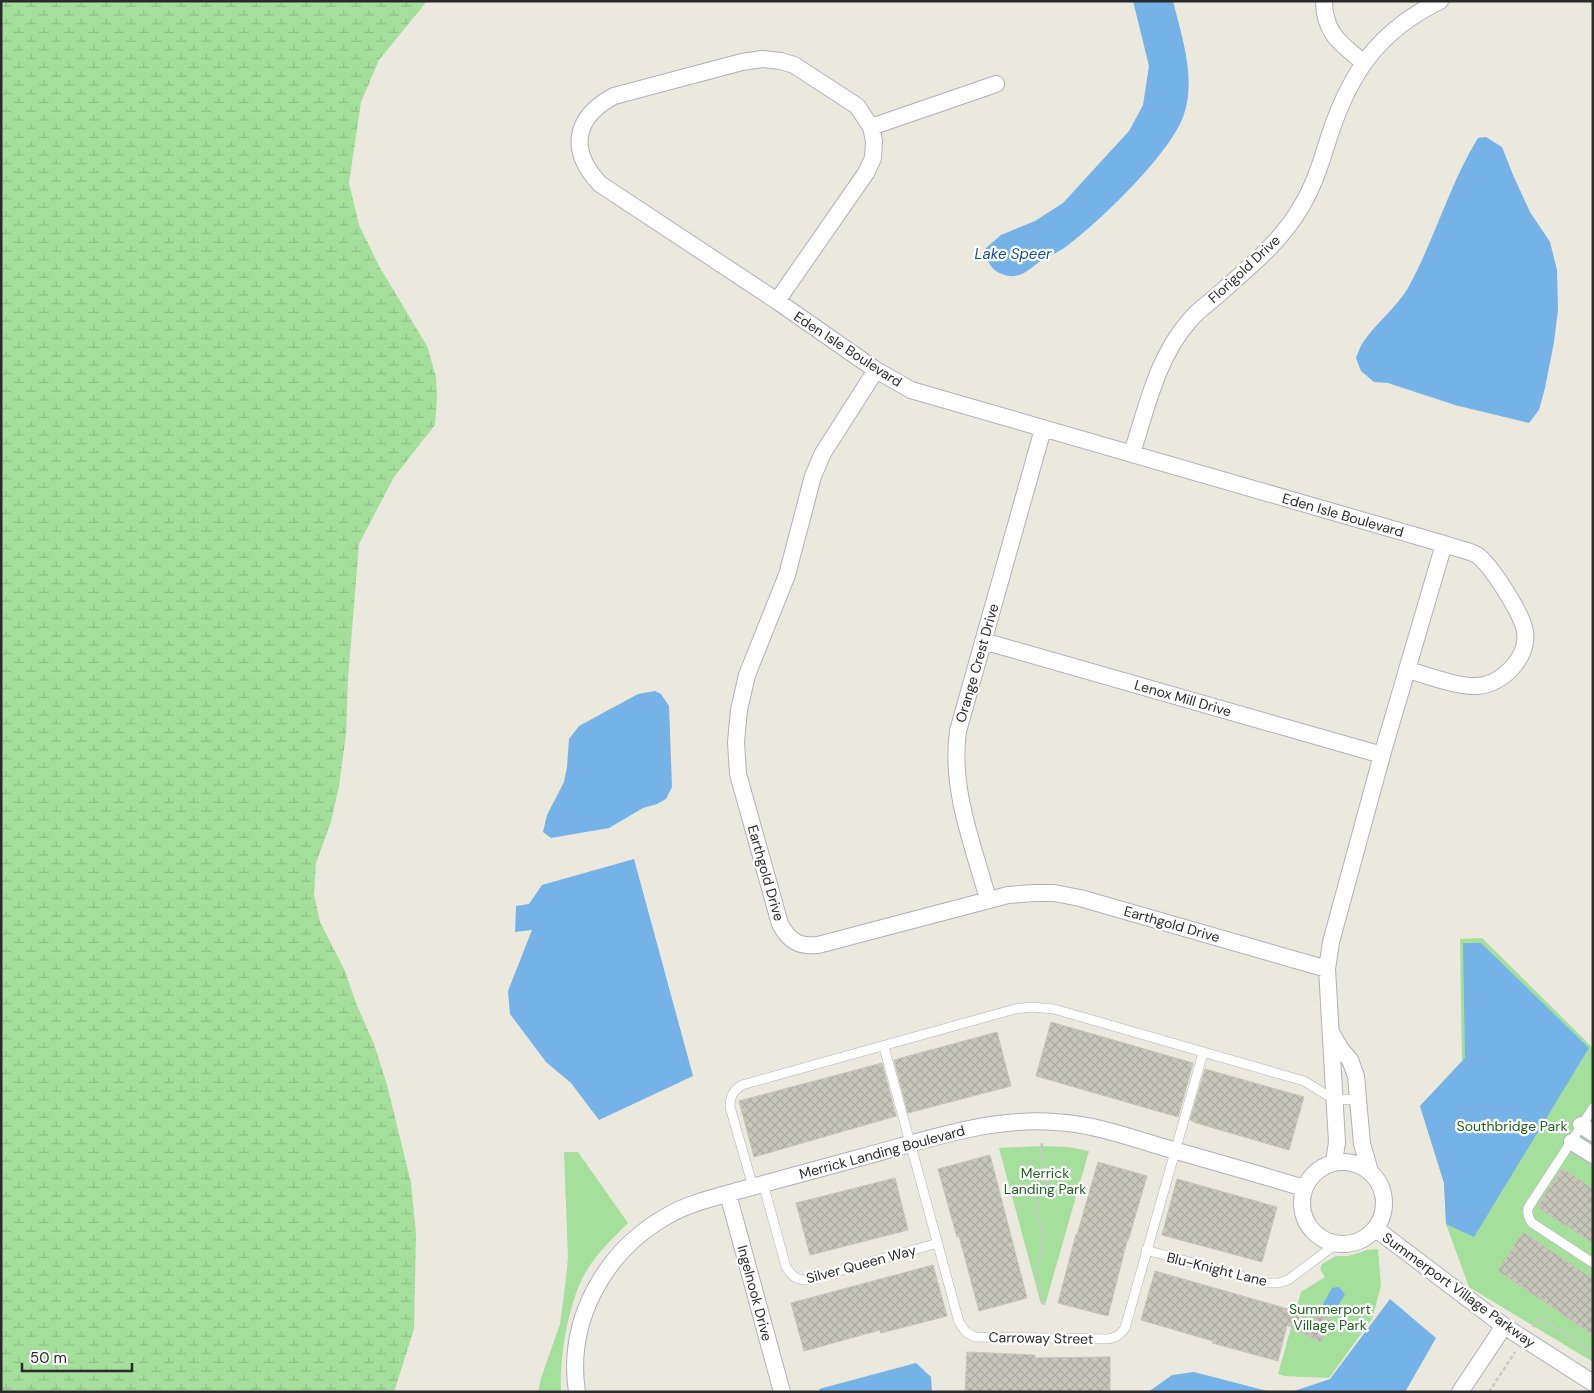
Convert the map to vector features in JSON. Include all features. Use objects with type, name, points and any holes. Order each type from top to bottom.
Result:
[{"type":"street","points":[[1324,1],[1324,13],[1329,28],[1336,40],[1363,62]]},
{"type":"street","name":"Florigold Drive","points":[[1132,454],[1160,366],[1172,343],[1191,318],[1258,260],[1281,235],[1301,208],[1319,170],[1342,101],[1363,62],[1396,27],[1439,1]]},
{"type":"street","name":"Eden Isle Boulevard","points":[[777,302],[866,173],[873,158],[874,141],[871,127],[857,106],[794,65],[762,59],[742,62],[614,96],[601,103],[587,116],[581,130],[580,146],[588,171],[600,184],[876,370],[911,390],[1444,544],[1476,555],[1492,571],[1522,621],[1526,634],[1524,648],[1515,665],[1502,678],[1488,685],[1476,686],[1456,683],[1407,670]]},
{"type":"street","points":[[871,127],[996,84]]},
{"type":"street","name":"Earthgold Drive","points":[[876,370],[823,453],[813,476],[787,575],[747,675],[739,710],[736,742],[738,774],[780,924],[786,934],[796,942],[806,946],[818,945],[988,899],[1034,893],[1054,893],[1080,898],[1327,969]]},
{"type":"street","name":"Orange Crest Drive","points":[[988,899],[959,794],[955,751],[958,731],[1043,429]]},
{"type":"street","points":[[1334,1162],[1337,1142],[1327,969],[1331,942],[1382,755],[1444,544]]},
{"type":"street","name":"Lenox Mill Drive","points":[[983,641],[1382,755]]},
{"type":"street","points":[[1331,1032],[1340,1048],[1350,1060],[1356,1076],[1362,1144],[1370,1171]]},
{"type":"street","name":"Merrick Landing Boulevard","points":[[577,1392],[576,1348],[582,1321],[592,1293],[604,1273],[617,1257],[636,1238],[666,1216],[693,1204],[758,1185],[953,1132],[1005,1123],[1054,1122],[1092,1126],[1304,1188]]},
{"type":"street","points":[[1572,1142],[1593,1155]]},
{"type":"street","points":[[1334,1162],[1353,1162],[1370,1171],[1380,1183],[1385,1199],[1383,1214],[1376,1229],[1358,1242],[1336,1244],[1322,1239],[1311,1229],[1304,1217],[1302,1202],[1304,1188],[1311,1176],[1321,1167],[1334,1162]]},
{"type":"street","name":"Ingelnook Drive","points":[[728,1194],[782,1392]]},
{"type":"street","name":"Summerport Village Parkway","points":[[1376,1229],[1504,1326],[1593,1384]]},
{"type":"street","points":[[1460,1392],[1504,1326]]},
{"type":"lane","points":[[758,1185],[730,1107],[730,1097],[735,1089],[742,1085],[1015,1009],[1040,1007],[1054,1009],[1304,1081],[1335,1100],[1359,1099]]},
{"type":"lane","name":"Carroway Street","points":[[884,1046],[959,1322],[966,1332],[975,1337],[1107,1339],[1115,1338],[1125,1328],[1204,1053]]},
{"type":"lane","points":[[1593,1108],[1587,1129],[1572,1142],[1528,1208],[1528,1218],[1532,1223],[1593,1263]]},
{"type":"lane","name":"Silver Queen Way","points":[[758,1185],[786,1267],[790,1273],[800,1280],[807,1280],[938,1243]]},
{"type":"lane","name":"Blu-Knight Lane","points":[[1146,1250],[1266,1283],[1278,1283],[1288,1280],[1336,1244]]},
{"type":"path","points":[[1042,1143],[1041,1153],[1048,1176],[1039,1197],[1036,1212],[1044,1234],[1037,1275],[1043,1304]]},
{"type":"path","points":[[1539,1317],[1593,1353]]},
{"type":"path","points":[[1489,1392],[1524,1339]]},
{"type":"green space","points":[[1,1],[427,1],[379,60],[361,102],[349,183],[359,225],[379,266],[427,346],[436,377],[435,425],[394,477],[359,544],[348,679],[346,734],[339,786],[331,822],[316,863],[314,895],[320,922],[345,971],[356,1003],[374,1044],[387,1085],[411,1183],[416,1234],[414,1329],[394,1392],[1,1392]]},
{"type":"green space","name":"Southbridge Park","points":[[1482,938],[1593,1048],[1593,1362],[1469,1287],[1446,1224],[1444,1183],[1420,1106],[1462,1061],[1460,939]]},
{"type":"green space","name":"Merrick Landing Park","points":[[1068,1147],[1089,1151],[1045,1305],[1041,1304],[999,1148]]},
{"type":"green space","points":[[564,1152],[578,1152],[628,1223],[596,1257],[587,1270],[575,1296],[566,1329],[561,1392],[538,1392],[560,1324],[566,1279],[568,1257]]},
{"type":"green space","name":"Summerport Village Park","points":[[1378,1249],[1381,1286],[1372,1319],[1329,1378],[1278,1374],[1301,1292],[1325,1277],[1320,1269],[1322,1264],[1336,1256],[1348,1256],[1367,1250]]},
{"type":"water","name":"Lake Speer","points":[[1133,1],[1173,1],[1187,59],[1189,88],[1183,117],[1163,150],[1132,187],[1081,235],[1022,274],[1007,276],[1000,273],[989,264],[986,248],[1001,235],[1035,221],[1063,203],[1129,131],[1143,105],[1149,66]]},
{"type":"water","points":[[1486,137],[1502,147],[1530,212],[1550,242],[1557,270],[1558,310],[1554,342],[1539,410],[1529,423],[1455,405],[1388,383],[1374,382],[1361,371],[1356,358],[1361,345],[1369,334],[1408,288],[1468,156],[1478,138]]},
{"type":"water","points":[[655,691],[661,694],[669,706],[672,787],[666,799],[643,808],[609,828],[551,838],[543,832],[547,815],[564,782],[569,739],[579,726],[638,694]]},
{"type":"water","points":[[634,859],[693,1076],[599,1120],[571,1083],[546,1062],[510,1014],[508,991],[532,930],[515,932],[516,906],[529,904],[542,885]]},
{"type":"water","points":[[1463,943],[1481,943],[1589,1048],[1474,1237],[1446,1224],[1444,1183],[1420,1106],[1465,1058]]},
{"type":"water","points":[[1339,1287],[1345,1294],[1334,1313],[1326,1312],[1322,1306],[1332,1288]]},
{"type":"water","points":[[1390,1299],[1436,1338],[1405,1392],[1291,1392],[1330,1379]]},
{"type":"water","points":[[916,1363],[931,1377],[932,1392],[820,1392],[819,1389]]},
{"type":"water","points":[[1194,1372],[1271,1392],[1148,1392],[1172,1375]]},
{"type":"building","points":[[1051,1022],[1193,1063],[1178,1117],[1036,1076]]},
{"type":"building","points":[[997,1032],[1011,1086],[908,1113],[894,1060]]},
{"type":"building","points":[[882,1063],[896,1116],[754,1157],[739,1101]]},
{"type":"building","points":[[1205,1069],[1304,1097],[1289,1150],[1190,1120]]},
{"type":"building","points":[[990,1155],[1027,1298],[979,1311],[959,1236],[957,1237],[938,1169]]},
{"type":"building","points":[[1098,1162],[1147,1176],[1127,1241],[1108,1316],[1058,1303],[1076,1234]]},
{"type":"building","points":[[1562,1168],[1593,1189],[1593,1243],[1537,1207]]},
{"type":"building","points":[[895,1178],[908,1230],[810,1255],[796,1203]]},
{"type":"building","points":[[1177,1179],[1277,1207],[1262,1262],[1162,1235]]},
{"type":"building","points":[[1523,1232],[1593,1279],[1593,1335],[1498,1271]]},
{"type":"building","points":[[933,1265],[947,1316],[881,1333],[880,1330],[804,1351],[791,1303]]},
{"type":"building","points":[[1155,1271],[1288,1309],[1313,1321],[1317,1313],[1331,1321],[1320,1342],[1287,1325],[1278,1361],[1212,1343],[1213,1341],[1141,1320]]},
{"type":"building","points":[[967,1352],[1035,1355],[1035,1358],[1110,1357],[1110,1392],[965,1392]]}]
